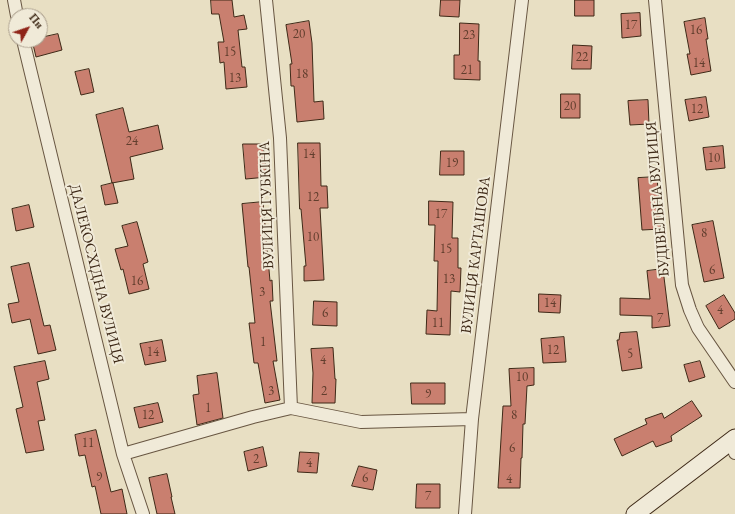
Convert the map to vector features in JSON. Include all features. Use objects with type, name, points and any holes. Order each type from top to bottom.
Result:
[{"type":"street","name":"ВУЛИЦЯ ГУБКІНА","points":[[266,0],[280,138],[291,408]]},
{"type":"street","name":"ВУЛИЦЯ КАРТАШОВА","points":[[465,514],[472,419],[522,0]]},
{"type":"street","name":"БУДІВЕЛЬНА ВУЛИЦЯ","points":[[655,0],[682,285],[690,310],[698,328],[735,382]]},
{"type":"street","name":"ДАЛЕКОСХІДНА ВУЛИЦЯ","points":[[25,48],[123,454],[143,514]]},
{"type":"street","points":[[123,454],[253,417],[291,408],[361,422],[472,419]]},
{"type":"street","points":[[635,514],[734,444]]},
{"type":"building","points":[[211,0],[232,0],[234,17],[244,15],[247,29],[238,30],[242,67],[245,67],[247,87],[226,89],[224,62],[220,63],[218,42],[224,42],[219,14],[212,14]]},
{"type":"building","points":[[441,0],[460,0],[459,17],[440,16]]},
{"type":"building","points":[[575,0],[594,0],[594,16],[575,16]]},
{"type":"building","points":[[640,13],[641,36],[622,38],[621,14]]},
{"type":"building","points":[[705,18],[708,39],[706,39],[711,71],[691,75],[687,54],[690,54],[684,22]]},
{"type":"building","points":[[309,21],[312,43],[314,102],[323,101],[324,119],[297,122],[294,86],[291,86],[290,64],[292,64],[286,25]]},
{"type":"building","points":[[460,23],[479,24],[478,61],[480,61],[480,80],[454,79],[454,55],[459,55]]},
{"type":"building","points":[[58,34],[62,50],[36,57],[34,48],[48,48],[48,36]]},
{"type":"building","points":[[573,45],[592,46],[591,69],[572,69]]},
{"type":"building","points":[[89,69],[94,92],[81,95],[75,72]]},
{"type":"building","points":[[561,94],[580,94],[580,118],[561,118]]},
{"type":"building","points":[[706,97],[709,117],[689,121],[685,100]]},
{"type":"building","points":[[648,100],[649,124],[630,125],[628,101]]},
{"type":"building","points":[[123,108],[129,132],[158,125],[163,149],[130,157],[134,179],[112,183],[96,115]]},
{"type":"building","points":[[298,143],[320,143],[321,186],[327,186],[328,208],[320,208],[324,280],[304,281],[304,266],[306,266],[300,209]]},
{"type":"building","points":[[243,144],[263,144],[267,177],[246,179]]},
{"type":"building","points":[[723,146],[725,168],[706,170],[703,148]]},
{"type":"building","points":[[441,151],[464,151],[464,175],[440,175]]},
{"type":"building","points":[[657,177],[661,229],[642,230],[638,178]]},
{"type":"building","points":[[113,183],[118,203],[105,205],[101,186]]},
{"type":"building","points":[[429,201],[453,202],[452,238],[458,238],[458,268],[461,268],[460,292],[451,291],[450,335],[426,334],[427,310],[437,311],[438,261],[434,261],[435,225],[429,225]]},
{"type":"building","points":[[263,202],[270,281],[272,280],[273,301],[270,301],[277,361],[273,361],[280,400],[265,403],[258,363],[254,363],[249,323],[255,323],[242,204]]},
{"type":"building","points":[[29,205],[34,227],[16,231],[12,209]]},
{"type":"building","points":[[713,221],[724,278],[704,282],[692,225]]},
{"type":"building","points":[[137,222],[148,262],[143,264],[149,289],[129,294],[123,269],[121,270],[115,249],[128,246],[122,226]]},
{"type":"building","points":[[29,263],[44,326],[50,325],[56,350],[38,354],[30,319],[12,323],[8,304],[19,302],[11,267]]},
{"type":"building","points":[[663,269],[670,326],[652,328],[652,316],[620,315],[620,298],[650,299],[647,271]]},
{"type":"building","points":[[539,294],[561,295],[560,313],[539,312]]},
{"type":"building","points":[[724,295],[735,313],[735,319],[719,329],[706,306]]},
{"type":"building","points":[[314,301],[337,302],[337,326],[313,325]]},
{"type":"building","points":[[637,332],[642,368],[622,371],[617,340],[619,340],[620,333]]},
{"type":"building","points":[[564,337],[566,362],[543,363],[541,339]]},
{"type":"building","points":[[162,340],[166,361],[145,365],[140,344]]},
{"type":"building","points":[[333,348],[336,379],[335,403],[312,403],[313,373],[311,349]]},
{"type":"building","points":[[45,361],[49,379],[37,382],[45,420],[38,421],[44,450],[26,453],[16,409],[23,407],[14,367]]},
{"type":"building","points":[[700,361],[705,377],[689,382],[684,365]]},
{"type":"building","points":[[534,368],[534,385],[527,386],[525,424],[523,424],[520,488],[498,488],[503,406],[511,406],[509,369]]},
{"type":"building","points":[[217,373],[223,418],[197,425],[193,395],[199,394],[197,376]]},
{"type":"building","points":[[411,383],[445,383],[445,404],[412,404]]},
{"type":"building","points":[[692,401],[702,416],[671,436],[672,441],[656,447],[653,441],[622,456],[614,439],[647,424],[645,419],[662,413],[664,418]]},
{"type":"building","points":[[158,403],[163,422],[139,428],[134,408]]},
{"type":"building","points":[[96,430],[111,492],[122,489],[127,514],[101,514],[95,486],[92,487],[85,455],[79,456],[75,435]]},
{"type":"building","points":[[263,447],[267,466],[248,471],[244,452]]},
{"type":"building","points":[[300,452],[319,453],[317,473],[298,472]]},
{"type":"building","points":[[359,466],[377,470],[373,490],[352,486]]},
{"type":"building","points":[[167,474],[175,514],[157,514],[149,478]]},
{"type":"building","points":[[417,484],[440,484],[440,508],[416,508]]}]
